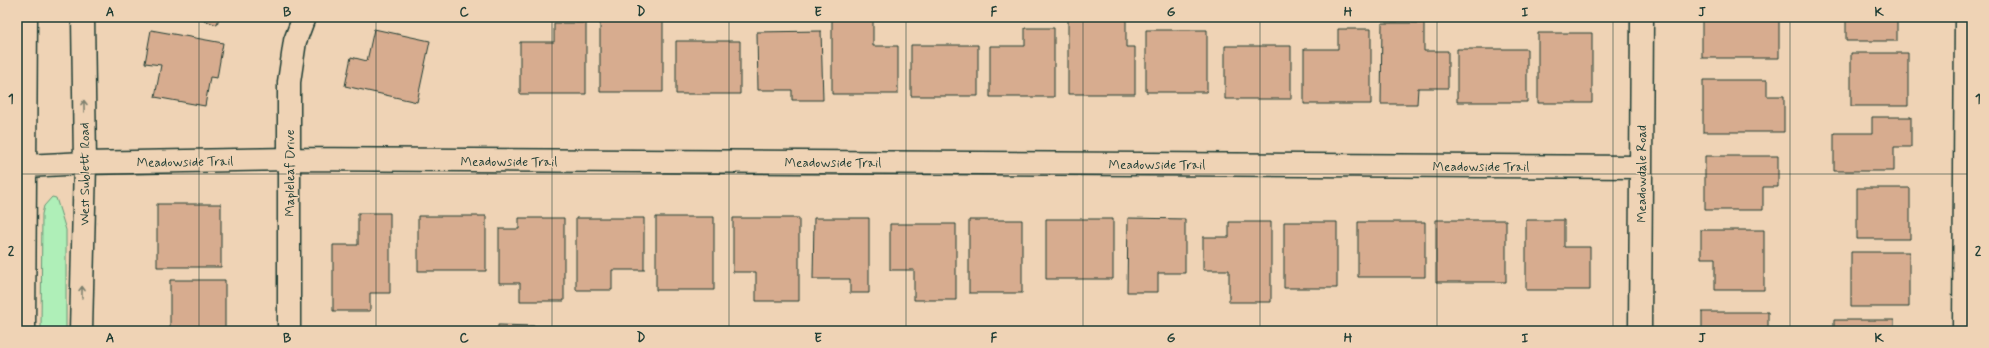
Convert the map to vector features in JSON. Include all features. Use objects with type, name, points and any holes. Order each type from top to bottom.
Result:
[{"type":"street","points":[[24,331],[26,17]]},
{"type":"street","name":"West Sublett Road","points":[[81,331],[85,163],[83,17]]},
{"type":"street","name":"Mapleleaf Drive","points":[[289,331],[289,82],[295,41],[304,17]]},
{"type":"street","name":"Meadowdale Road","points":[[1640,331],[1642,17]]},
{"type":"street","points":[[1964,331],[1968,229],[1966,17]]},
{"type":"street","name":"Meadowside Trail","points":[[25,166],[85,163],[289,159],[1641,167]]},
{"type":"green space","points":[[52,197],[56,198],[66,230],[66,331],[41,331],[42,214],[44,206]]},
{"type":"building","points":[[195,17],[219,17],[217,25]]},
{"type":"building","points":[[442,17],[452,17],[448,22]]},
{"type":"building","points":[[600,17],[663,17],[663,92],[600,92]]},
{"type":"building","points":[[832,17],[873,17],[873,46],[898,46],[898,94],[832,94]]},
{"type":"building","points":[[1702,17],[1779,17],[1779,58],[1702,58]]},
{"type":"building","points":[[1846,17],[1897,17],[1897,41],[1846,41]]},
{"type":"building","points":[[1068,18],[1126,18],[1126,47],[1135,47],[1135,94],[1068,94]]},
{"type":"building","points":[[554,23],[586,23],[586,94],[520,94],[520,42],[554,42]]},
{"type":"building","points":[[1382,23],[1424,23],[1424,51],[1448,51],[1448,88],[1418,88],[1417,104],[1381,104]]},
{"type":"building","points":[[1025,28],[1054,28],[1054,97],[990,97],[990,46],[1025,46]]},
{"type":"building","points":[[374,29],[430,41],[417,102],[345,86],[351,57],[367,61]]},
{"type":"building","points":[[1338,29],[1371,29],[1371,104],[1304,104],[1304,49],[1338,49]]},
{"type":"building","points":[[151,30],[223,43],[217,78],[210,77],[205,106],[155,97],[161,65],[145,63]]},
{"type":"building","points":[[1146,30],[1207,30],[1207,92],[1146,92]]},
{"type":"building","points":[[821,31],[823,100],[792,100],[792,90],[758,90],[757,32]]},
{"type":"building","points":[[1538,33],[1592,33],[1592,103],[1538,103]]},
{"type":"building","points":[[676,41],[740,41],[740,94],[676,94]]},
{"type":"building","points":[[911,45],[978,45],[978,96],[911,96]]},
{"type":"building","points":[[1225,46],[1291,46],[1291,99],[1225,99]]},
{"type":"building","points":[[1457,49],[1527,49],[1527,102],[1457,102]]},
{"type":"building","points":[[1851,53],[1908,53],[1908,106],[1851,106]]},
{"type":"building","points":[[1703,80],[1767,80],[1767,96],[1784,96],[1784,132],[1703,132]]},
{"type":"building","points":[[1872,117],[1911,117],[1911,147],[1894,147],[1894,171],[1834,171],[1834,133],[1872,133]]},
{"type":"building","points":[[1705,156],[1778,156],[1778,187],[1763,187],[1763,210],[1705,210]]},
{"type":"building","points":[[1857,188],[1910,188],[1910,239],[1857,239]]},
{"type":"building","points":[[157,204],[221,204],[221,267],[157,267]]},
{"type":"building","points":[[358,213],[390,213],[390,293],[370,293],[370,311],[333,311],[333,245],[358,245]]},
{"type":"building","points":[[418,216],[486,216],[486,271],[418,271]]},
{"type":"building","points":[[656,217],[714,217],[714,290],[656,290]]},
{"type":"building","points":[[519,218],[564,218],[564,301],[520,301],[520,283],[499,283],[499,229],[519,229]]},
{"type":"building","points":[[576,218],[644,218],[644,270],[612,270],[612,290],[576,290]]},
{"type":"building","points":[[733,218],[799,218],[799,301],[756,301],[756,272],[733,272]]},
{"type":"building","points":[[814,218],[869,218],[869,293],[850,293],[850,279],[813,279]]},
{"type":"building","points":[[1128,218],[1185,219],[1185,273],[1158,273],[1158,292],[1127,292]]},
{"type":"building","points":[[1046,219],[1113,219],[1113,279],[1046,279]]},
{"type":"building","points":[[969,220],[1022,220],[1022,293],[969,293]]},
{"type":"building","points":[[1436,220],[1506,220],[1506,282],[1436,282]]},
{"type":"building","points":[[1526,220],[1564,220],[1564,247],[1590,247],[1590,290],[1526,290]]},
{"type":"building","points":[[1229,222],[1271,222],[1271,302],[1229,302],[1229,270],[1203,270],[1203,237],[1229,237]]},
{"type":"building","points":[[1284,222],[1337,222],[1337,288],[1284,288]]},
{"type":"building","points":[[1358,222],[1425,222],[1425,277],[1358,277]]},
{"type":"building","points":[[890,224],[956,224],[956,300],[914,300],[914,270],[890,270]]},
{"type":"building","points":[[1701,230],[1764,230],[1764,290],[1715,290],[1715,258],[1701,258]]},
{"type":"building","points":[[1851,252],[1909,252],[1909,307],[1851,307]]},
{"type":"building","points":[[170,280],[225,280],[225,331],[170,331]]},
{"type":"building","points":[[1702,312],[1768,312],[1768,331],[1702,331]]},
{"type":"building","points":[[1834,320],[1894,320],[1894,331],[1834,331]]},
{"type":"building","points":[[498,325],[534,326],[534,331],[498,331]]}]
